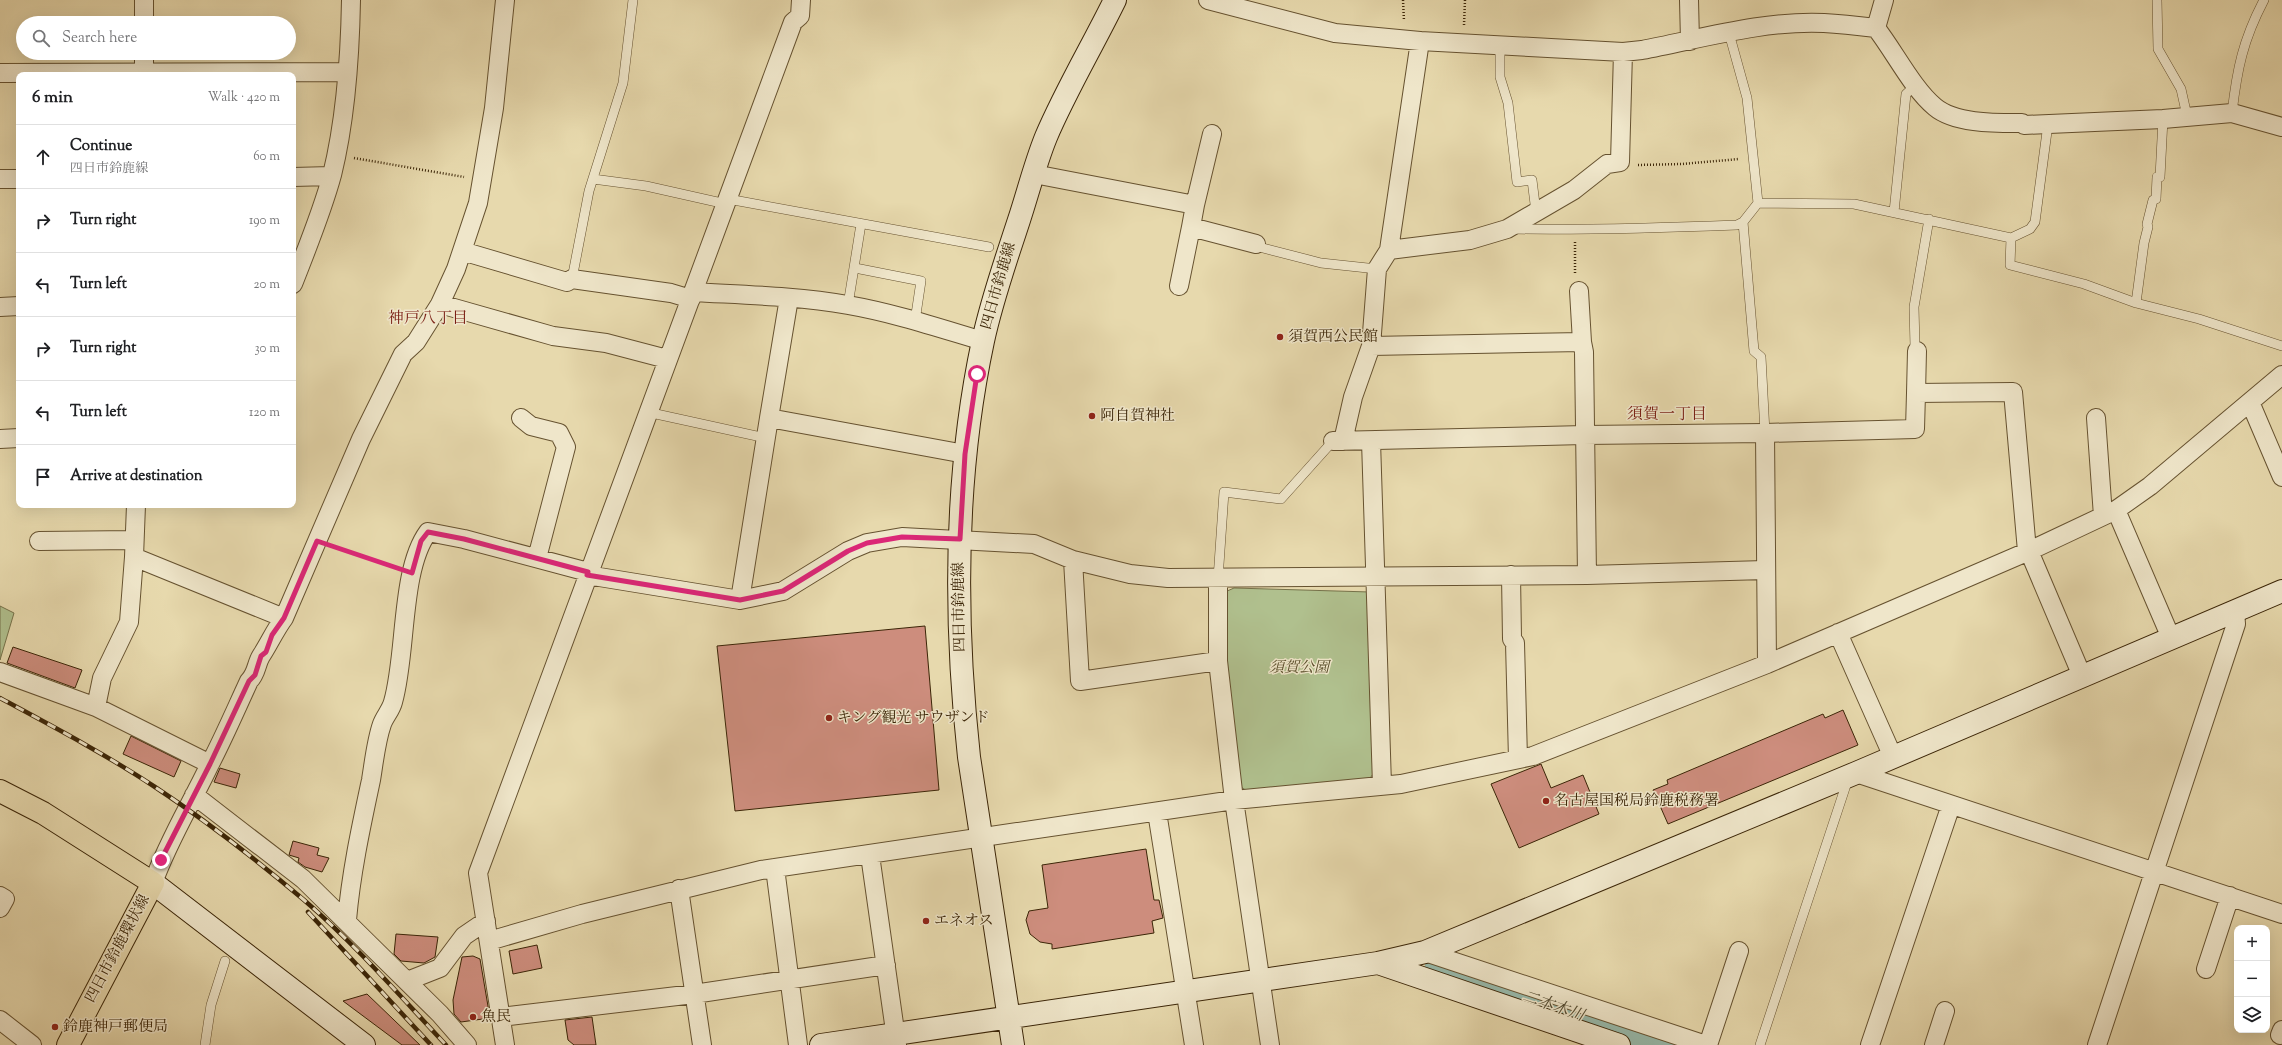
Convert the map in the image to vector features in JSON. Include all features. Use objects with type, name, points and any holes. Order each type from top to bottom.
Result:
[{"type":"main road","name":"四日市鈴鹿環状線","points":[[0,791],[43,813],[153,883],[68,1045]]},
{"type":"street","points":[[144,0],[144,16]]},
{"type":"street","points":[[296,277],[314,232],[336,155],[343,118],[350,53],[352,0]]},
{"type":"street","points":[[364,1045],[153,883],[161,860],[210,764],[249,681],[255,675],[261,656],[266,652],[272,635],[284,618],[361,439],[403,354],[416,342],[440,304],[462,251],[478,203],[482,180],[494,108],[505,0]]},
{"type":"street","points":[[505,1045],[478,873],[587,573],[727,202],[793,22],[800,16],[801,0]]},
{"type":"street","name":"四日市鈴鹿線","points":[[1013,1045],[965,717],[960,620],[960,539],[965,454],[983,340],[995,292],[1046,138],[1115,0]]},
{"type":"street","points":[[1208,0],[1335,33],[1420,41],[1623,52],[1642,50],[1729,33],[1801,24],[1824,23],[1876,28],[1916,85],[1935,108],[1954,116],[1990,123],[2048,124],[2164,119],[2232,113],[2282,127]]},
{"type":"street","points":[[1689,0],[1690,41]]},
{"type":"street","points":[[1876,28],[1884,0]]},
{"type":"street","points":[[1420,41],[1389,250],[1377,269],[1371,346],[1338,441],[1915,429],[1917,350]]},
{"type":"street","points":[[1389,250],[1470,240],[1507,229],[1574,190],[1607,164],[1620,162],[1623,52]]},
{"type":"street","points":[[144,60],[144,72]]},
{"type":"street","points":[[296,73],[347,72]]},
{"type":"street","points":[[0,74],[16,74]]},
{"type":"street","points":[[1179,286],[1195,205],[1212,134]]},
{"type":"street","points":[[1034,174],[1195,205]]},
{"type":"street","points":[[296,177],[331,176]]},
{"type":"street","points":[[0,179],[16,179]]},
{"type":"street","points":[[1191,227],[1256,244]]},
{"type":"street","points":[[462,251],[567,282],[572,279],[692,295],[789,298],[848,305],[915,321],[983,340]]},
{"type":"street","points":[[1579,291],[1584,352],[1587,575]]},
{"type":"street","points":[[740,600],[789,298]]},
{"type":"street","points":[[440,304],[553,336],[606,343],[667,359]]},
{"type":"street","points":[[0,306],[16,306]]},
{"type":"street","points":[[1371,346],[1582,342]]},
{"type":"street","points":[[489,941],[678,889],[775,868],[1234,800],[1401,784],[1533,756],[1767,664],[2028,551],[2110,513],[2150,486],[2282,375]]},
{"type":"street","points":[[1916,393],[2013,392],[2028,551],[2082,676]]},
{"type":"street","points":[[2250,402],[2282,476]]},
{"type":"street","points":[[520,418],[531,426],[559,433],[566,447],[537,558]]},
{"type":"street","points":[[769,418],[965,454]]},
{"type":"street","points":[[2096,418],[2110,513],[2171,638]]},
{"type":"street","points":[[1765,433],[1767,664]]},
{"type":"street","points":[[0,439],[16,438]]},
{"type":"street","points":[[1372,441],[1382,785]]},
{"type":"street","points":[[96,707],[102,678],[129,622],[136,508]]},
{"type":"street","points":[[347,920],[358,843],[382,724],[393,703],[412,573],[421,541],[428,532],[537,558],[587,573],[740,600],[783,591],[848,551],[867,543],[902,537],[1034,544],[1073,560],[1130,574],[1168,578],[1218,579],[1587,575],[1765,570]]},
{"type":"street","points":[[39,541],[134,549],[284,618]]},
{"type":"street","points":[[1073,560],[1080,681],[1218,661]]},
{"type":"street","points":[[1511,575],[1512,639],[1515,643],[1518,759]]},
{"type":"street","points":[[1218,579],[1218,661],[1234,800],[1270,1045]]},
{"type":"street","points":[[821,1045],[896,1040],[1009,1017],[1260,979],[1378,963],[1425,952],[1853,774],[2282,591]]},
{"type":"street","points":[[2097,1045],[2236,624],[2235,611]]},
{"type":"street","points":[[1838,633],[1893,757]]},
{"type":"street","points":[[0,672],[96,707],[210,764]]},
{"type":"street","points":[[1853,774],[1951,804],[2282,914]]},
{"type":"street","points":[[194,796],[303,879],[347,920],[467,1045]]},
{"type":"street","points":[[1870,1045],[1951,804]]},
{"type":"street","points":[[1157,812],[1194,1045]]},
{"type":"street","points":[[870,855],[896,1040]]},
{"type":"street","points":[[775,868],[798,1045]]},
{"type":"street","points":[[678,889],[702,1045]]},
{"type":"street","points":[[0,896],[5,899],[0,908]]},
{"type":"street","points":[[2206,969],[2230,896]]},
{"type":"street","points":[[407,981],[440,968],[464,936],[486,921]]},
{"type":"street","points":[[1425,952],[1707,1045],[1739,951]]},
{"type":"street","points":[[1378,963],[1619,1045]]},
{"type":"street","points":[[500,1017],[694,994],[886,965]]},
{"type":"street","points":[[1934,1045],[1945,1011]]},
{"type":"street","points":[[0,1020],[32,1045]]},
{"type":"lane","points":[[572,279],[574,258],[593,179],[623,83],[633,0]]},
{"type":"lane","points":[[2156,0],[2158,49],[2181,89],[2187,116]]},
{"type":"lane","points":[[2232,113],[2240,57],[2251,25],[2264,0]]},
{"type":"lane","points":[[1507,229],[1575,230],[1681,228],[1737,225],[1743,222],[1758,203],[1748,98],[1729,33]]},
{"type":"lane","points":[[1500,45],[1500,77],[1508,103],[1517,182],[1532,180],[1536,212]]},
{"type":"lane","points":[[1894,212],[1906,94],[1916,85]]},
{"type":"lane","points":[[2136,303],[2148,227],[2147,224],[2153,200],[2156,199],[2156,177],[2160,177],[2164,119]]},
{"type":"lane","points":[[1758,203],[1854,204],[1929,219],[2011,238],[2030,229],[2035,222],[2048,124]]},
{"type":"lane","points":[[593,179],[646,186],[727,202],[989,247]]},
{"type":"lane","points":[[1917,350],[1915,347],[1914,307],[1929,219]]},
{"type":"lane","points":[[1743,222],[1754,351],[1760,357],[1765,433]]},
{"type":"lane","points":[[848,305],[861,224]]},
{"type":"lane","points":[[2011,238],[2010,265],[2084,284],[2136,303],[2199,320],[2282,346]]},
{"type":"lane","points":[[1256,244],[1259,247],[1321,263],[1377,269]]},
{"type":"lane","points":[[855,268],[921,281],[915,321]]},
{"type":"lane","points":[[647,412],[766,438]]},
{"type":"lane","points":[[1218,579],[1224,492],[1281,499],[1338,441]]},
{"type":"lane","points":[[1760,1045],[1853,774]]},
{"type":"lane","points":[[205,1045],[211,1005],[225,961]]},
{"type":"path","points":[[1463,43],[1465,0]]},
{"type":"path","points":[[336,155],[482,180]]},
{"type":"path","points":[[1620,162],[1625,165],[1682,164],[1754,158]]},
{"type":"path","points":[[317,541],[412,573]]},
{"type":"green space","name":"須賀公園","points":[[1234,588],[1370,592],[1373,774],[1368,781],[1249,792],[1239,786],[1228,681],[1225,592]]},
{"type":"green space","points":[[0,606],[14,613],[0,660]]},
{"type":"building","name":"キング観光 サウザンド","points":[[925,626],[939,790],[735,811],[717,646]]},
{"type":"building","points":[[13,647],[82,670],[75,688],[7,663]]},
{"type":"building","points":[[1843,710],[1858,745],[1668,824],[1653,790],[1668,784],[1667,780],[1823,714],[1825,718]]},
{"type":"building","points":[[131,736],[181,761],[174,777],[123,754]]},
{"type":"building","name":"名古屋国税局鈴鹿税務署","points":[[1541,764],[1551,788],[1583,775],[1599,814],[1519,848],[1491,784]]},
{"type":"building","points":[[220,768],[240,774],[236,788],[214,782]]},
{"type":"building","points":[[293,841],[319,848],[317,855],[329,858],[322,872],[305,867],[298,862],[299,858],[289,855]]},
{"type":"building","points":[[1146,849],[1154,900],[1159,900],[1163,918],[1152,921],[1154,933],[1052,949],[1052,944],[1040,942],[1030,934],[1026,920],[1029,911],[1048,908],[1042,865]]},
{"type":"building","points":[[396,934],[438,937],[435,957],[424,963],[401,961],[394,954]]},
{"type":"building","points":[[537,945],[542,968],[513,974],[509,951]]},
{"type":"building","points":[[473,956],[480,959],[490,1018],[461,1022],[454,1014],[453,1000],[462,957]]},
{"type":"building","points":[[367,994],[420,1045],[402,1045],[343,1001]]},
{"type":"building","points":[[592,1017],[596,1045],[574,1045],[568,1040],[565,1020]]},
{"type":"waterway","name":"二本木川","points":[[1442,969],[1663,1045]]},
{"type":"railway","points":[[0,698],[117,763],[155,787],[193,813],[250,856],[304,900],[341,934],[446,1045]]},
{"type":"railway","points":[[308,912],[431,1045]]},
{"type":"place","name":"須賀西公民館","points":[[1280,337]]},
{"type":"place","name":"阿自賀神社","points":[[1092,416]]},
{"type":"place","name":"キング観光 サウザンド","points":[[829,718]]},
{"type":"place","name":"名古屋国税局鈴鹿税務署","points":[[1546,801]]},
{"type":"place","name":"エネオス","points":[[926,921]]},
{"type":"place","name":"魚民","points":[[473,1017]]},
{"type":"place","name":"鈴鹿神戸郵便局","points":[[55,1027]]},
{"type":"district","name":"神戸八丁目","points":[[428,319]]},
{"type":"district","name":"須賀一丁目","points":[[1667,415]]},
{"type":"route","points":[[161,860],[210,764],[249,681],[255,675],[261,656],[266,652],[272,635],[284,618],[295,589],[300,583],[317,541],[412,573],[421,541],[428,532],[464,539],[537,558],[588,572],[587,575],[658,588],[740,600],[783,591],[826,567],[848,551],[884,538],[902,537],[960,539],[965,454],[977,374]]}]
